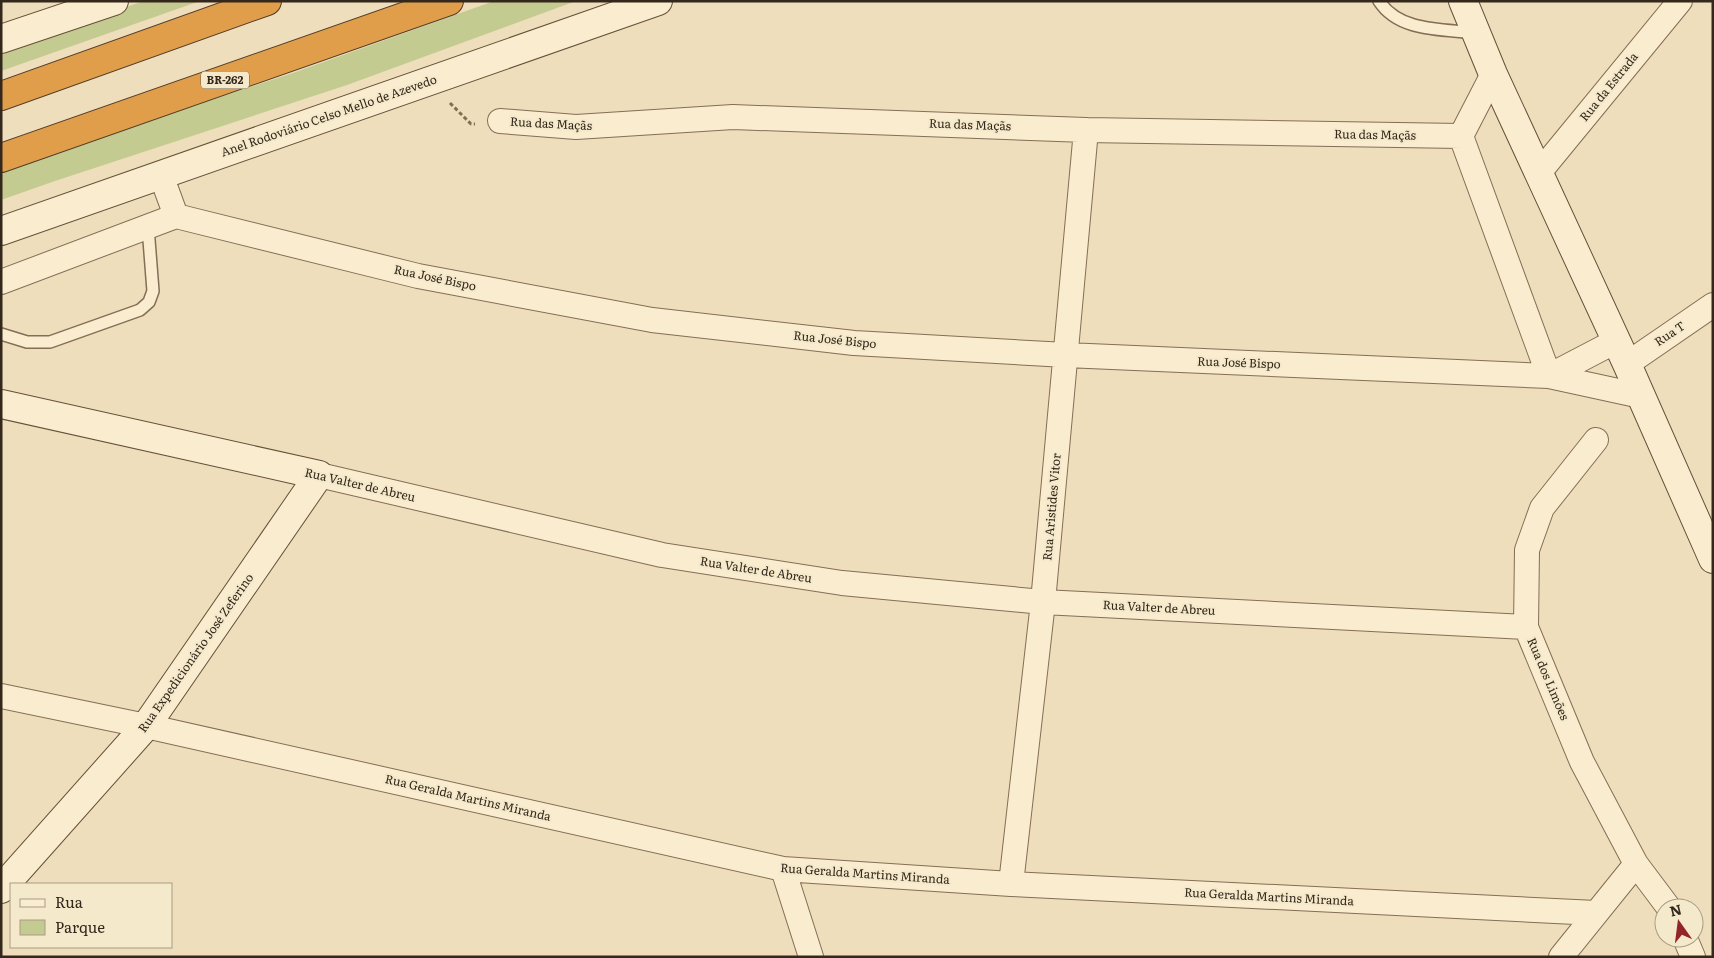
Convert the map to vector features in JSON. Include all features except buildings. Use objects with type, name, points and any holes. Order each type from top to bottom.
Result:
[{"type":"highway","points":[[1,96],[267,1]]},
{"type":"highway","name":"BR-262","points":[[1,158],[449,1]]},
{"type":"main road","points":[[1,39],[114,1]]},
{"type":"main road","name":"Anel Rodoviário Celso Mello de Azevedo","points":[[1,231],[658,1]]},
{"type":"main road","points":[[1463,1],[1493,74],[1641,396],[1713,559]]},
{"type":"main road","name":"Rua Valter de Abreu","points":[[1,404],[319,475]]},
{"type":"main road","name":"Rua Expedicionário José Zeferino","points":[[1,889],[146,726],[319,475]]},
{"type":"street","name":"Rua da Estrada","points":[[1538,174],[1680,1]]},
{"type":"street","points":[[1493,74],[1461,136],[1548,376]]},
{"type":"street","name":"Rua das Maçãs","points":[[500,121],[576,128],[733,116],[1086,130],[1461,136]]},
{"type":"street","name":"Rua Aristides Vitor","points":[[1011,884],[1043,602],[1086,130]]},
{"type":"street","points":[[1,282],[176,216],[161,175]]},
{"type":"street","name":"Rua José Bispo","points":[[176,216],[418,276],[652,320],[854,344],[1548,376],[1641,396]]},
{"type":"street","name":"Rua T","points":[[1621,352],[1713,305]]},
{"type":"street","name":"Rua José Bispo","points":[[1548,376],[1621,352]]},
{"type":"street","name":"Rua dos Limões","points":[[1596,440],[1542,508],[1527,550],[1526,627],[1582,762],[1636,864],[1662,898]]},
{"type":"street","name":"Rua Valter de Abreu","points":[[319,475],[662,555],[842,583],[1043,602],[1526,627]]},
{"type":"street","name":"Rua Geralda Martins Miranda","points":[[1,696],[146,726],[783,869],[1011,884],[1596,913]]},
{"type":"street","points":[[1560,957],[1636,864]]},
{"type":"street","points":[[783,869],[811,957]]},
{"type":"lane","points":[[1379,1],[1387,13],[1403,23],[1476,34]]},
{"type":"lane","points":[[1,334],[26,342],[50,342],[140,310],[148,302],[153,291],[148,227]]},
{"type":"path","name":"Rua das Maçãs","points":[[428,82],[471,124],[500,121]]},
{"type":"green space","points":[[144,1],[200,1],[1,71],[1,49]]},
{"type":"green space","points":[[494,1],[576,1],[347,85],[1,200],[1,168],[293,73]]}]
